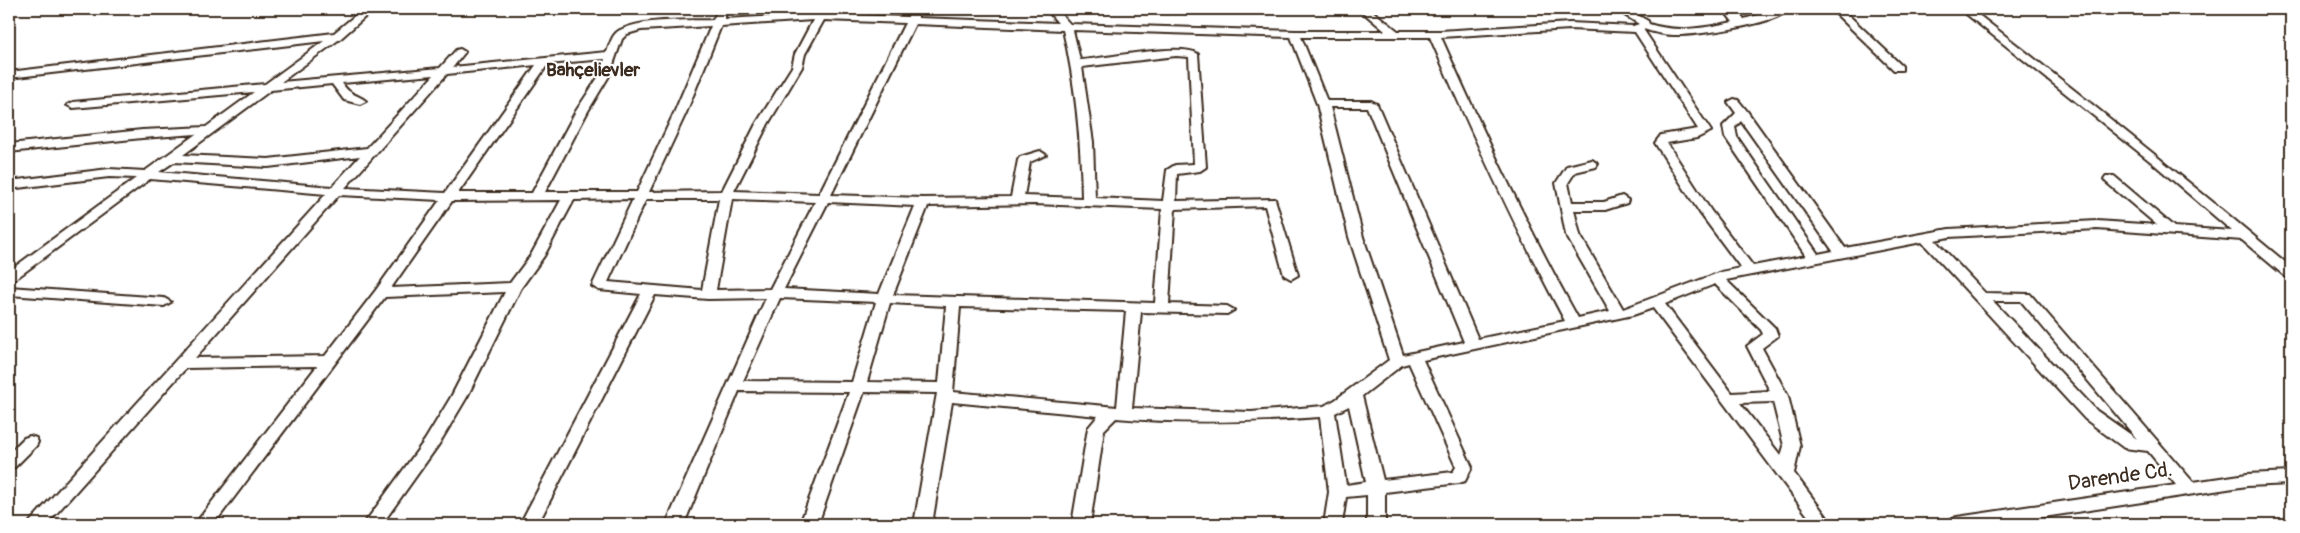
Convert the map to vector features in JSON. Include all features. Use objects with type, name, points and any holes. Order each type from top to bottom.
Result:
[{"type":"street","points":[[9,277],[337,36],[369,9]]},
{"type":"street","points":[[723,9],[680,113],[599,286],[708,295],[775,293],[952,302],[1227,310]]},
{"type":"street","points":[[1051,9],[1067,27],[1076,64],[1088,142],[1089,202]]},
{"type":"street","points":[[1364,9],[1394,33]]},
{"type":"street","points":[[1620,9],[1644,24],[1641,27]]},
{"type":"street","points":[[1728,9],[1739,19],[1738,25]]},
{"type":"street","points":[[537,195],[582,111],[604,76],[614,44],[623,32],[658,25],[822,13],[911,14],[1067,27],[1295,34],[1434,34],[1534,26],[1641,27],[1654,31],[1683,32],[1738,25],[1781,12],[1784,9]]},
{"type":"street","points":[[1836,9],[1898,68]]},
{"type":"street","points":[[1965,9],[2159,162],[2291,274]]},
{"type":"street","points":[[708,295],[726,195],[762,124],[797,67],[800,54],[822,13]]},
{"type":"street","points":[[675,524],[732,386],[775,293],[824,198],[911,14]]},
{"type":"street","points":[[1641,27],[1705,131],[1692,135],[1665,138],[1660,143],[1706,213],[1749,270]]},
{"type":"street","points":[[1295,34],[1323,104],[1356,237],[1397,361]]},
{"type":"street","points":[[1434,34],[1496,174],[1535,253],[1574,323]]},
{"type":"street","points":[[9,74],[337,36]]},
{"type":"street","points":[[37,524],[460,52]]},
{"type":"street","points":[[1076,64],[1106,62],[1166,52],[1190,53],[1194,56],[1200,167],[1175,169],[1171,173],[1162,308]]},
{"type":"street","points":[[73,105],[336,82],[612,54]]},
{"type":"street","points":[[204,524],[381,293],[544,62]]},
{"type":"street","points":[[336,82],[348,99],[360,101]]},
{"type":"street","points":[[1734,102],[1841,252]]},
{"type":"street","points":[[1323,104],[1371,104],[1473,345]]},
{"type":"street","points":[[1742,113],[1729,126],[1731,137],[1814,258]]},
{"type":"street","points":[[9,148],[142,134],[209,130]]},
{"type":"street","points":[[170,158],[268,163],[371,151]]},
{"type":"street","points":[[1017,200],[1024,160],[1040,155]]},
{"type":"street","points":[[1592,164],[1571,169],[1565,175],[1562,183],[1573,234],[1619,314]]},
{"type":"street","points":[[9,185],[109,173],[147,174],[334,191],[449,197],[726,195],[924,202],[1017,200],[1168,205],[1270,202],[1291,275]]},
{"type":"street","points":[[2110,179],[2170,230]]},
{"type":"street","points":[[373,524],[431,444],[459,397],[514,287],[537,256],[570,197]]},
{"type":"street","points":[[1567,206],[1606,206],[1622,200]]},
{"type":"street","points":[[810,524],[858,388],[884,299],[924,202]]},
{"type":"street","points":[[732,386],[858,388],[946,392],[1118,413],[1160,416],[1250,417],[1327,411],[1354,394],[1397,361],[1619,314],[1717,279],[1749,270],[1841,252],[1949,232],[2097,225],[2247,236]]},
{"type":"street","points":[[1925,237],[2091,416],[2130,444],[2152,446]]},
{"type":"street","points":[[1717,279],[1768,328],[1771,336],[1754,346],[1780,396],[1792,446],[1785,474]]},
{"type":"street","points":[[381,293],[514,287]]},
{"type":"street","points":[[529,524],[650,290]]},
{"type":"street","points":[[9,291],[164,302]]},
{"type":"street","points":[[1980,297],[2025,297],[2189,489]]},
{"type":"street","points":[[923,524],[946,392],[952,302]]},
{"type":"street","points":[[1656,302],[1823,524]]},
{"type":"street","points":[[1081,524],[1096,428],[1118,413],[1134,308]]},
{"type":"street","points":[[1338,492],[1459,477],[1464,467],[1414,358]]},
{"type":"street","points":[[181,363],[330,360]]},
{"type":"street","points":[[1354,394],[1376,488],[1376,524]]},
{"type":"street","points":[[1728,398],[1780,396]]},
{"type":"street","points":[[1327,411],[1338,492],[1332,524]]},
{"type":"street","points":[[9,463],[30,442]]},
{"type":"street","name":"Darende Cd.","points":[[1956,524],[2248,480],[2291,478]]},
{"type":"district","name":"Bahçelievler","points":[[593,69]]}]
